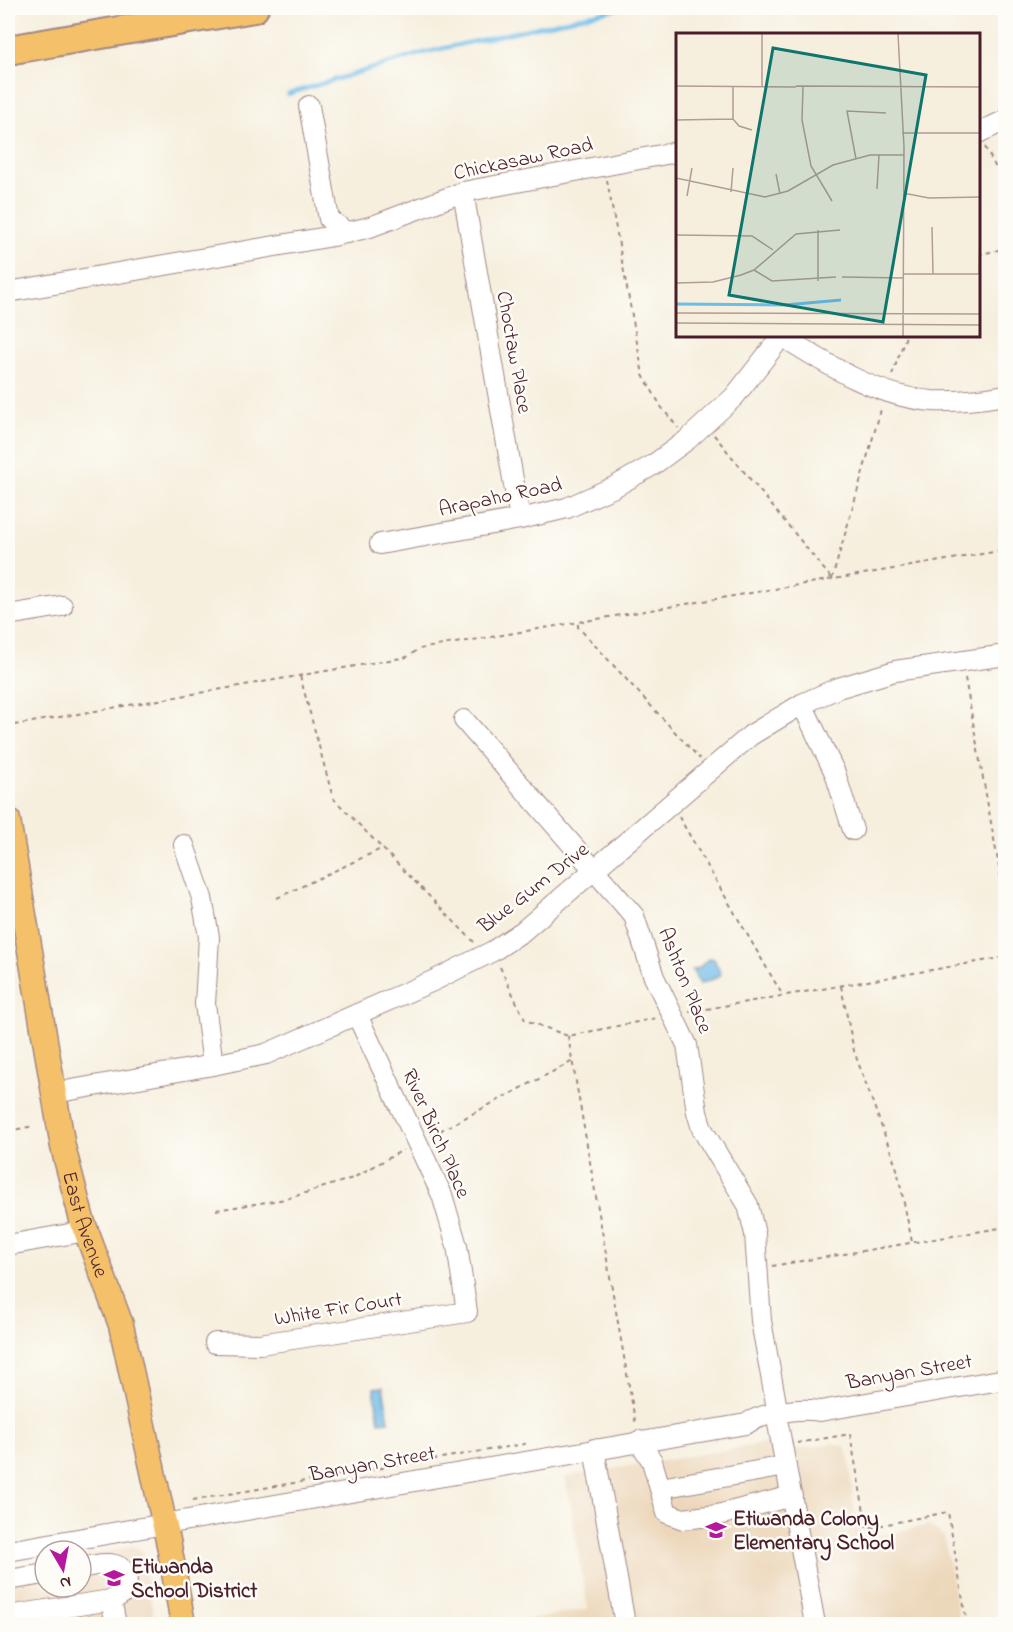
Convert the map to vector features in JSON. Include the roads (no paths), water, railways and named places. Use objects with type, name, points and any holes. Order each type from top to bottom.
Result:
[{"type":"highway","points":[[8,50],[254,8]]},
{"type":"main road","name":"East Avenue","points":[[8,820],[10,848],[63,1146],[86,1231],[121,1325],[140,1404],[183,1624]]},
{"type":"street","points":[[309,106],[329,219],[347,233]]},
{"type":"street","points":[[981,139],[1005,120]]},
{"type":"street","name":"Chickasaw Road","points":[[8,292],[347,233],[370,227],[463,192],[676,152]]},
{"type":"street","name":"Choctaw Place","points":[[463,192],[520,519]]},
{"type":"street","name":"Arapaho Road","points":[[381,544],[520,519],[567,508],[614,488],[653,465],[687,440],[734,397],[780,338]]},
{"type":"street","points":[[785,338],[831,367],[886,392],[933,401],[1005,395]]},
{"type":"street","points":[[8,615],[62,606]]},
{"type":"street","name":"Blue Gum Drive","points":[[54,1093],[266,1054],[435,980],[489,953],[523,931],[751,735],[802,704],[837,688],[895,671],[1005,655]]},
{"type":"street","points":[[802,704],[835,773],[853,830]]},
{"type":"street","name":"Ashton Place","points":[[464,720],[634,916],[654,977],[687,1045],[697,1113],[702,1129],[748,1205],[755,1234],[761,1322],[815,1624]]},
{"type":"street","points":[[184,845],[202,898],[209,937],[205,1004],[213,1065]]},
{"type":"street","name":"River Birch Place","points":[[357,1015],[442,1195],[457,1246],[467,1311]]},
{"type":"street","points":[[8,1245],[86,1231]]},
{"type":"street","name":"White Fir Court","points":[[215,1342],[260,1344],[467,1311]]},
{"type":"street","name":"Banyan Street","points":[[8,1551],[746,1424],[755,1418],[778,1419],[808,1409],[820,1412],[1005,1379]]},
{"type":"street","points":[[639,1441],[652,1461],[667,1513],[683,1520],[718,1515],[792,1496]]},
{"type":"street","points":[[594,1449],[625,1624]]},
{"type":"street","points":[[660,1488],[786,1467]]},
{"type":"street","points":[[8,1616],[111,1600],[126,1590],[125,1573],[119,1566],[107,1564],[93,1566]]},
{"type":"street","points":[[8,1580],[33,1576]]},
{"type":"street","points":[[111,1600],[116,1624]]},
{"type":"water","points":[[709,958],[714,959],[721,974],[700,984],[692,970],[699,968]]},
{"type":"water","points":[[383,1387],[389,1421],[379,1422],[374,1388]]},
{"type":"waterway","points":[[288,94],[423,53],[620,8]]},
{"type":"place","name":"Etiwanda Colony Elementary School","points":[[716,1530]]},
{"type":"place","name":"Etiwanda School District","points":[[114,1578]]}]
